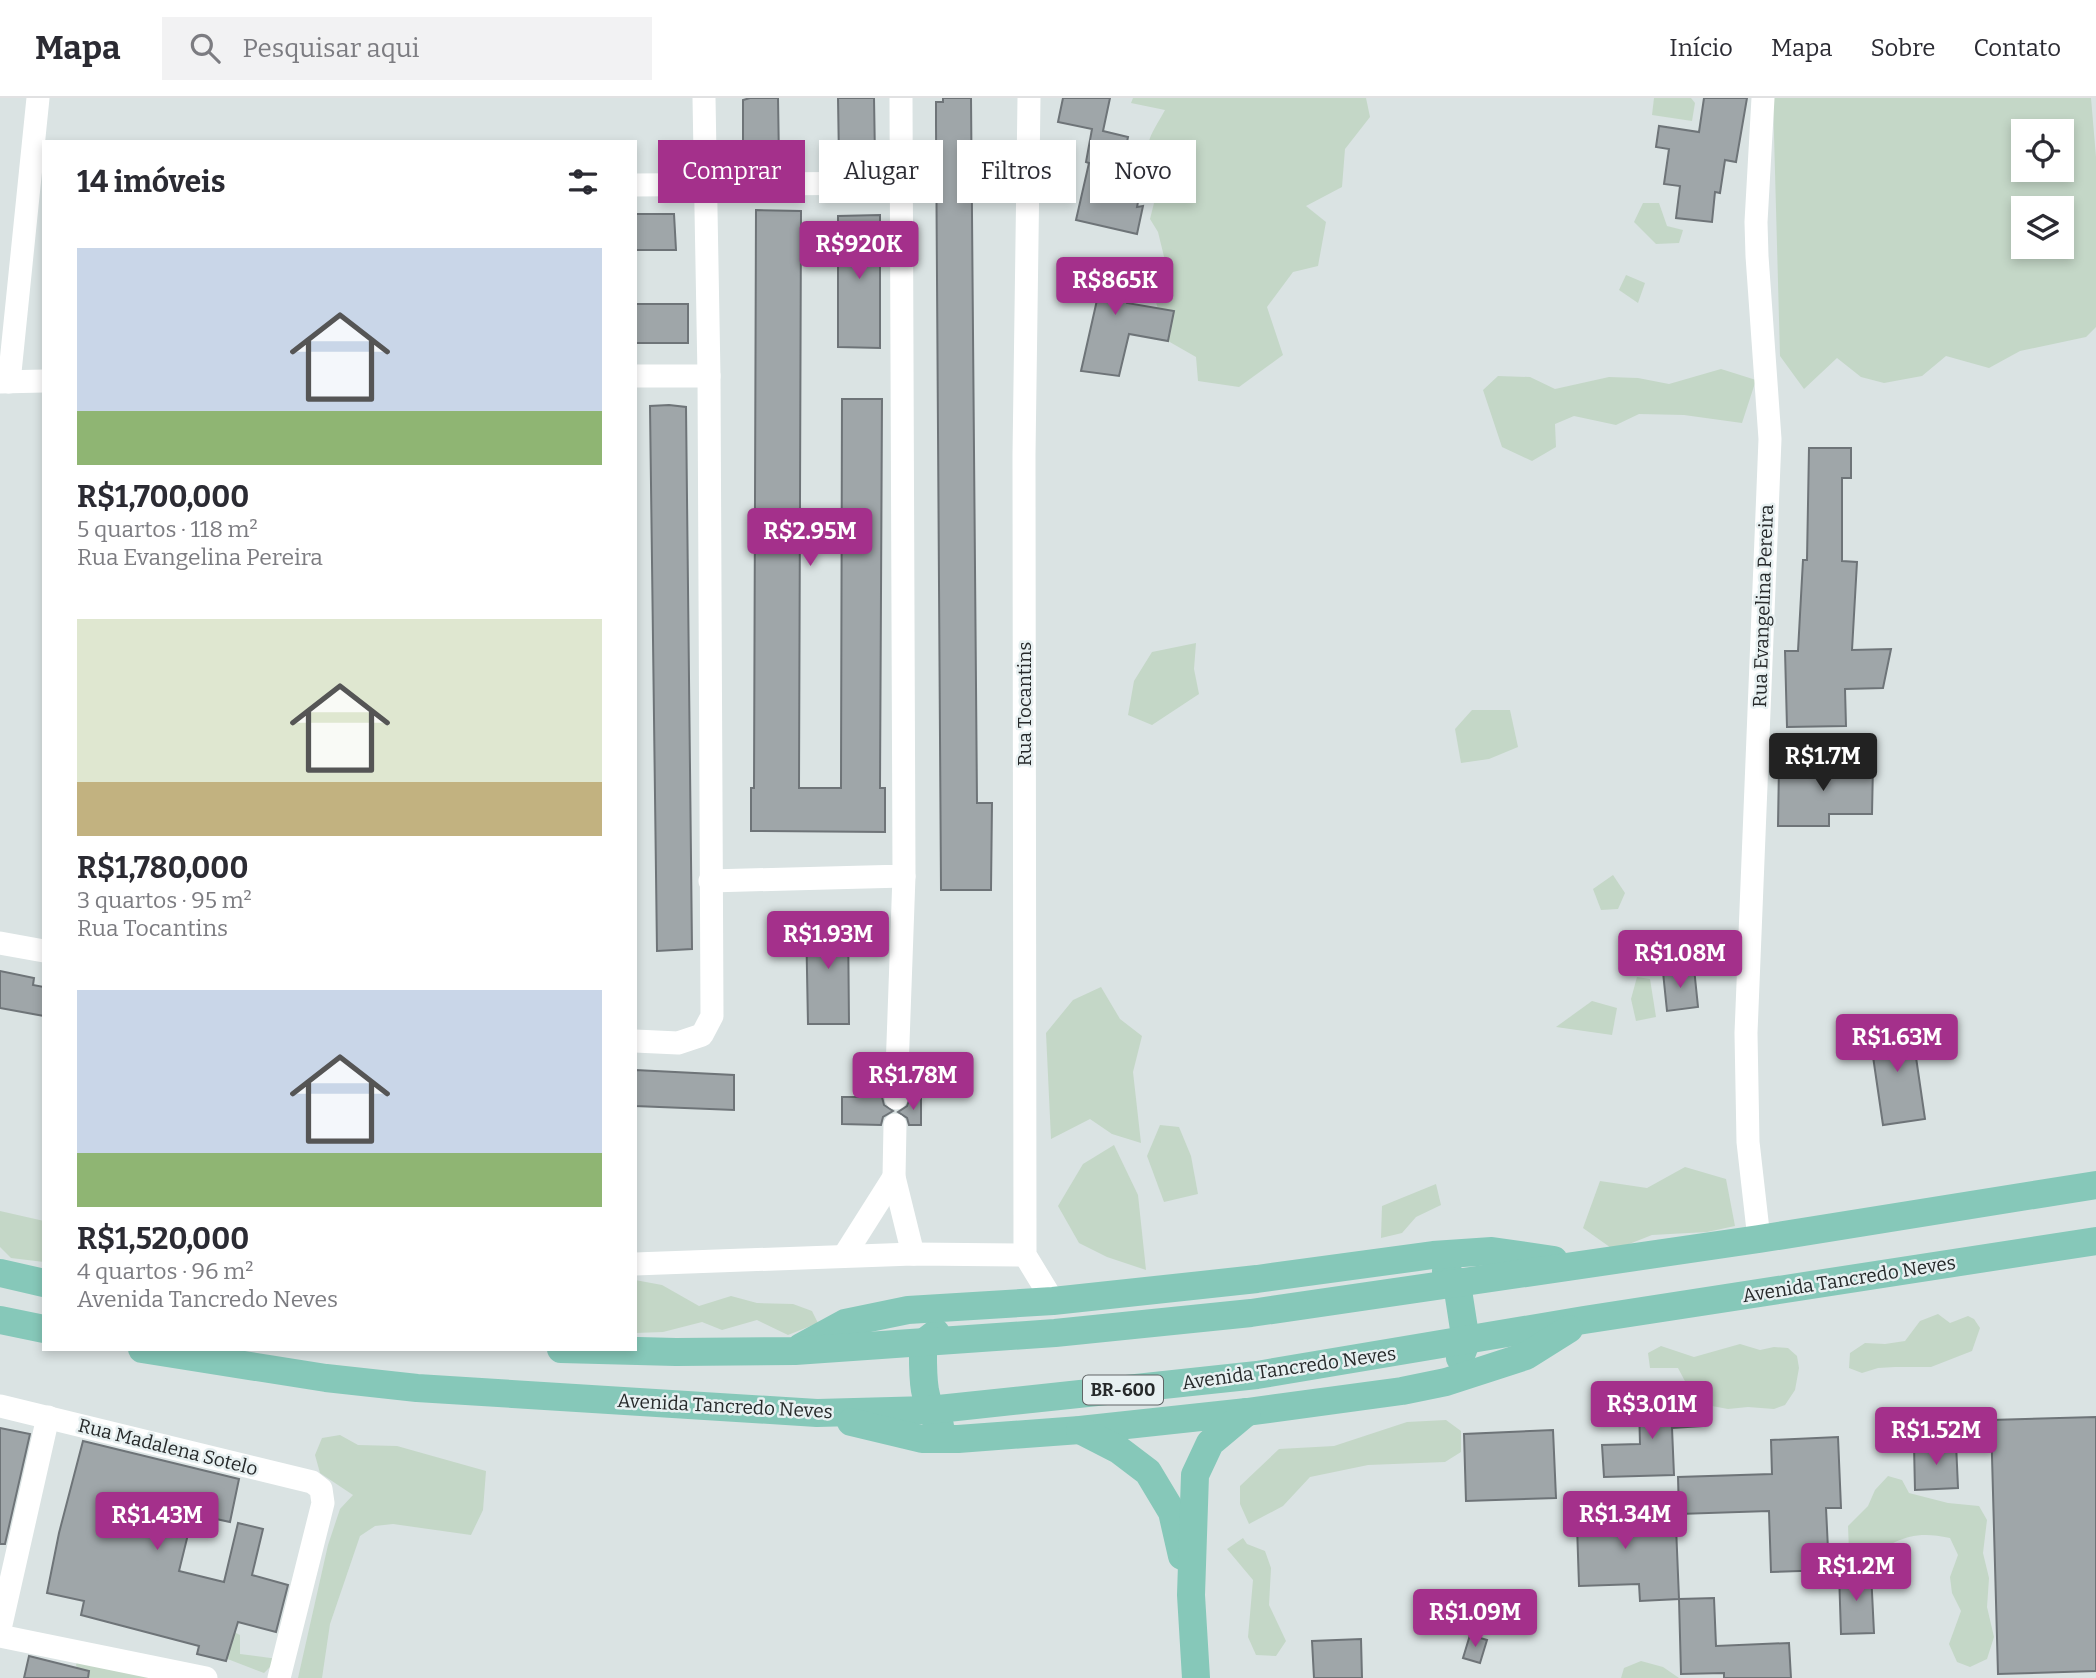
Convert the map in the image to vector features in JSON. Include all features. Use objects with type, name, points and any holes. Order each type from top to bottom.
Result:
[{"type":"main road","points":[[637,1351],[795,1351],[1055,1333],[1251,1313],[1759,1239],[2096,1185]]},
{"type":"main road","name":"Avenida Tancredo Neves","points":[[155,1351],[326,1378],[417,1388],[817,1413],[929,1410],[1257,1375],[1466,1342],[1584,1320],[2096,1241]]},
{"type":"main road","points":[[795,1351],[845,1323],[908,1310],[1053,1301],[1257,1279],[1433,1255],[1492,1251],[1581,1264]]},
{"type":"main road","points":[[1433,1255],[1457,1284],[1466,1342],[1455,1371],[1446,1382]]},
{"type":"main road","points":[[0,1273],[42,1283]]},
{"type":"main road","points":[[923,1343],[963,1317],[992,1306]]},
{"type":"main road","points":[[0,1320],[42,1329]]},
{"type":"main road","points":[[817,1413],[922,1439],[958,1439],[1080,1430],[1247,1412],[1402,1391],[1446,1382],[1525,1356],[1584,1320]]},
{"type":"main road","points":[[923,1343],[923,1382],[929,1410],[939,1425],[958,1439]]},
{"type":"main road","points":[[1196,1678],[1191,1595],[1195,1475],[1210,1443],[1247,1412]]},
{"type":"main road","points":[[1080,1430],[1119,1450],[1148,1472],[1172,1512],[1191,1595]]},
{"type":"street","points":[[38,98],[36,189],[4,382],[42,381]]},
{"type":"street","points":[[704,98],[704,140]]},
{"type":"street","points":[[901,98],[901,140]]},
{"type":"street","name":"Rua Tocantins","points":[[1024,1255],[1024,455],[1029,98]]},
{"type":"street","name":"Rua Evangelina Pereira","points":[[1759,1239],[1748,1142],[1746,1033],[1770,439],[1756,244],[1763,98]]},
{"type":"street","points":[[637,185],[658,185]]},
{"type":"street","points":[[637,1041],[678,1043],[702,1035],[712,1016],[709,376],[705,203]]},
{"type":"street","points":[[896,1098],[904,876],[901,203]]},
{"type":"street","points":[[637,376],[709,376]]},
{"type":"street","points":[[710,881],[904,876]]},
{"type":"street","points":[[0,943],[42,951]]},
{"type":"street","points":[[895,1125],[894,1177],[913,1254]]},
{"type":"street","points":[[844,1256],[894,1177]]},
{"type":"street","points":[[637,1264],[913,1254],[1024,1255],[1053,1301]]},
{"type":"street","name":"Rua Madalena Sotelo","points":[[0,1406],[312,1482],[321,1489],[323,1503],[279,1678]]},
{"type":"street","points":[[0,1629],[48,1417]]},
{"type":"street","points":[[0,1636],[206,1678]]},
{"type":"green space","points":[[1133,98],[1366,98],[1370,117],[1345,149],[1342,187],[1306,206],[1326,222],[1318,266],[1293,272],[1267,307],[1283,355],[1239,387],[1198,381],[1196,357],[1168,341],[1150,283],[1169,277],[1158,232],[1150,219],[1154,203],[1196,203],[1196,140],[1149,140],[1165,110],[1131,103]]},
{"type":"green space","points":[[1654,98],[1691,98],[1695,103],[1692,121],[1652,115]]},
{"type":"green space","points":[[1773,98],[2091,98],[2096,157],[2096,327],[2086,337],[2020,351],[1989,368],[1946,356],[1922,376],[1884,383],[1861,377],[1837,358],[1804,389],[1780,356]]},
{"type":"green space","points":[[1643,203],[1659,203],[1667,226],[1683,230],[1679,243],[1656,244],[1634,222]]},
{"type":"green space","points":[[1626,275],[1645,283],[1638,303],[1619,290]]},
{"type":"green space","points":[[1721,369],[1756,380],[1742,423],[1684,415],[1639,414],[1616,425],[1574,416],[1555,424],[1556,447],[1532,461],[1502,447],[1483,390],[1498,376],[1530,377],[1555,389],[1609,377],[1638,378],[1669,384]]},
{"type":"green space","points":[[1196,643],[1194,669],[1199,694],[1152,725],[1128,715],[1134,681],[1152,652]]},
{"type":"green space","points":[[1472,710],[1510,710],[1518,747],[1489,759],[1461,763],[1455,729]]},
{"type":"green space","points":[[1613,875],[1625,893],[1618,909],[1601,910],[1593,889]]},
{"type":"green space","points":[[1637,977],[1650,979],[1656,1017],[1636,1021],[1631,999]]},
{"type":"green space","points":[[1101,987],[1120,1019],[1142,1036],[1133,1072],[1141,1143],[1112,1134],[1090,1119],[1051,1139],[1046,1033],[1073,1000]]},
{"type":"green space","points":[[1592,1001],[1617,1008],[1612,1035],[1556,1027]]},
{"type":"green space","points":[[1160,1125],[1179,1127],[1191,1156],[1198,1194],[1164,1202],[1147,1156]]},
{"type":"green space","points":[[1114,1145],[1138,1195],[1146,1270],[1107,1257],[1079,1243],[1058,1206],[1083,1164]]},
{"type":"green space","points":[[1685,1167],[1726,1179],[1735,1226],[1707,1232],[1652,1235],[1614,1250],[1583,1228],[1600,1181],[1647,1188]]},
{"type":"green space","points":[[1436,1184],[1441,1205],[1416,1217],[1402,1233],[1381,1238],[1382,1206]]},
{"type":"green space","points":[[0,1211],[42,1221],[42,1262],[11,1258],[0,1247]]},
{"type":"green space","points":[[637,1280],[662,1285],[699,1306],[731,1296],[757,1303],[793,1304],[812,1311],[818,1323],[788,1335],[757,1320],[722,1330],[702,1322],[663,1332],[637,1333]]},
{"type":"green space","points":[[1938,1314],[1950,1323],[1968,1316],[1974,1319],[1980,1328],[1972,1351],[1931,1367],[1878,1368],[1862,1373],[1849,1368],[1850,1353],[1865,1343],[1905,1341],[1920,1321]]},
{"type":"green space","points":[[1740,1344],[1760,1350],[1788,1348],[1797,1356],[1799,1368],[1795,1390],[1785,1405],[1774,1409],[1728,1409],[1712,1406],[1687,1385],[1678,1368],[1650,1368],[1648,1353],[1661,1346],[1694,1357]]},
{"type":"green space","points":[[1446,1420],[1461,1431],[1461,1452],[1445,1462],[1368,1465],[1310,1477],[1283,1506],[1249,1524],[1240,1504],[1240,1486],[1279,1449],[1334,1446],[1407,1422]]},
{"type":"green space","points":[[340,1435],[358,1445],[397,1446],[486,1471],[483,1510],[471,1535],[393,1524],[375,1526],[360,1536],[330,1624],[322,1678],[298,1678],[328,1545],[340,1509],[353,1495],[320,1473],[315,1455],[322,1438]]},
{"type":"green space","points":[[1888,1476],[1902,1480],[1909,1493],[1948,1503],[1979,1506],[1987,1520],[1983,1553],[1989,1578],[1987,1607],[1994,1637],[1987,1659],[1970,1667],[1957,1662],[1949,1644],[1961,1611],[1952,1593],[1950,1577],[1958,1555],[1950,1538],[1924,1535],[1904,1538],[1864,1559],[1849,1551],[1848,1526],[1868,1506],[1875,1490]]},
{"type":"green space","points":[[1243,1538],[1247,1544],[1265,1551],[1271,1568],[1269,1605],[1286,1641],[1276,1656],[1256,1655],[1248,1637],[1253,1580],[1227,1549]]},
{"type":"green space","points":[[222,1626],[240,1635],[240,1654],[278,1659],[264,1673],[212,1653]]},
{"type":"green space","points":[[79,1657],[172,1678],[81,1678],[76,1665]]},
{"type":"green space","points":[[1641,1661],[1663,1667],[1679,1678],[1621,1678],[1624,1668]]},
{"type":"building","points":[[778,98],[779,140],[743,140],[743,100]]},
{"type":"building","points":[[838,98],[874,98],[875,140],[839,140]]},
{"type":"building","points":[[943,98],[971,98],[971,140],[957,140],[957,203],[972,203],[977,803],[992,803],[991,890],[941,890],[937,203],[943,203],[943,140],[936,140],[936,102],[943,102]]},
{"type":"building","points":[[1063,98],[1110,98],[1103,131],[1128,137],[1127,140],[1090,140],[1092,129],[1058,122]]},
{"type":"building","points":[[1704,98],[1747,98],[1736,162],[1725,160],[1720,193],[1715,192],[1712,222],[1676,218],[1680,186],[1664,184],[1669,149],[1656,147],[1659,126],[1699,132]]},
{"type":"building","points":[[1090,140],[1090,203],[1138,203],[1137,207],[1143,206],[1137,234],[1076,220],[1089,163],[1086,162]]},
{"type":"building","points":[[756,210],[801,211],[799,788],[841,788],[842,399],[882,399],[880,788],[885,788],[885,832],[751,831],[751,788],[754,788]]},
{"type":"building","points":[[637,214],[674,214],[676,250],[637,250]]},
{"type":"building","points":[[880,215],[880,348],[838,347],[838,216]]},
{"type":"building","points":[[1078,261],[1132,269],[1127,303],[1174,311],[1168,341],[1129,334],[1119,376],[1081,371],[1097,300],[1073,296]]},
{"type":"building","points":[[637,304],[688,304],[688,343],[637,343]]},
{"type":"building","points":[[650,406],[686,407],[692,949],[657,951]]},
{"type":"building","points":[[1809,448],[1851,448],[1851,478],[1842,478],[1842,561],[1857,562],[1852,650],[1891,649],[1883,688],[1845,689],[1846,726],[1787,727],[1785,651],[1798,651],[1803,560],[1807,560]]},
{"type":"building","points":[[1779,764],[1873,765],[1872,814],[1829,814],[1829,826],[1778,826]]},
{"type":"building","points":[[848,917],[849,1024],[808,1024],[806,918]]},
{"type":"building","points":[[1694,968],[1698,1007],[1667,1011],[1663,972]]},
{"type":"building","points":[[0,971],[34,978],[33,985],[42,987],[42,1016],[0,1008]]},
{"type":"building","points":[[1911,1023],[1925,1119],[1883,1125],[1869,1029]]},
{"type":"building","points":[[637,1070],[734,1075],[734,1110],[637,1106]]},
{"type":"building","points":[[842,1097],[882,1097],[884,1105],[893,1111],[883,1117],[881,1125],[842,1124]]},
{"type":"building","points":[[910,1098],[921,1098],[921,1125],[909,1125],[907,1118],[898,1112],[907,1106]]},
{"type":"building","points":[[1701,1402],[1702,1426],[1672,1428],[1674,1475],[1604,1477],[1602,1445],[1640,1444],[1639,1405]]},
{"type":"building","points":[[2096,1417],[2096,1671],[1998,1674],[1991,1420]]},
{"type":"building","points":[[0,1428],[30,1434],[5,1544],[0,1544]]},
{"type":"building","points":[[1553,1430],[1556,1498],[1466,1501],[1464,1434]]},
{"type":"building","points":[[1838,1437],[1841,1508],[1826,1508],[1829,1570],[1771,1572],[1769,1511],[1679,1514],[1678,1477],[1772,1474],[1771,1440]]},
{"type":"building","points":[[83,1441],[239,1479],[230,1522],[193,1514],[179,1571],[224,1582],[238,1523],[263,1529],[252,1575],[288,1585],[276,1632],[238,1622],[226,1661],[197,1654],[199,1646],[81,1615],[84,1601],[47,1593],[59,1533]]},
{"type":"building","points":[[1956,1443],[1958,1488],[1915,1490],[1914,1445]]},
{"type":"building","points":[[1614,1493],[1616,1528],[1676,1526],[1679,1599],[1640,1601],[1639,1584],[1579,1586],[1576,1495]]},
{"type":"building","points":[[1871,1572],[1874,1633],[1841,1634],[1839,1573]]},
{"type":"building","points":[[1714,1598],[1716,1646],[1789,1643],[1791,1678],[1724,1678],[1724,1673],[1681,1674],[1679,1599]]},
{"type":"building","points":[[1470,1635],[1487,1640],[1480,1663],[1463,1658]]},
{"type":"building","points":[[1361,1639],[1362,1678],[1314,1678],[1312,1641]]},
{"type":"building","points":[[29,1656],[89,1671],[88,1678],[24,1678]]}]
